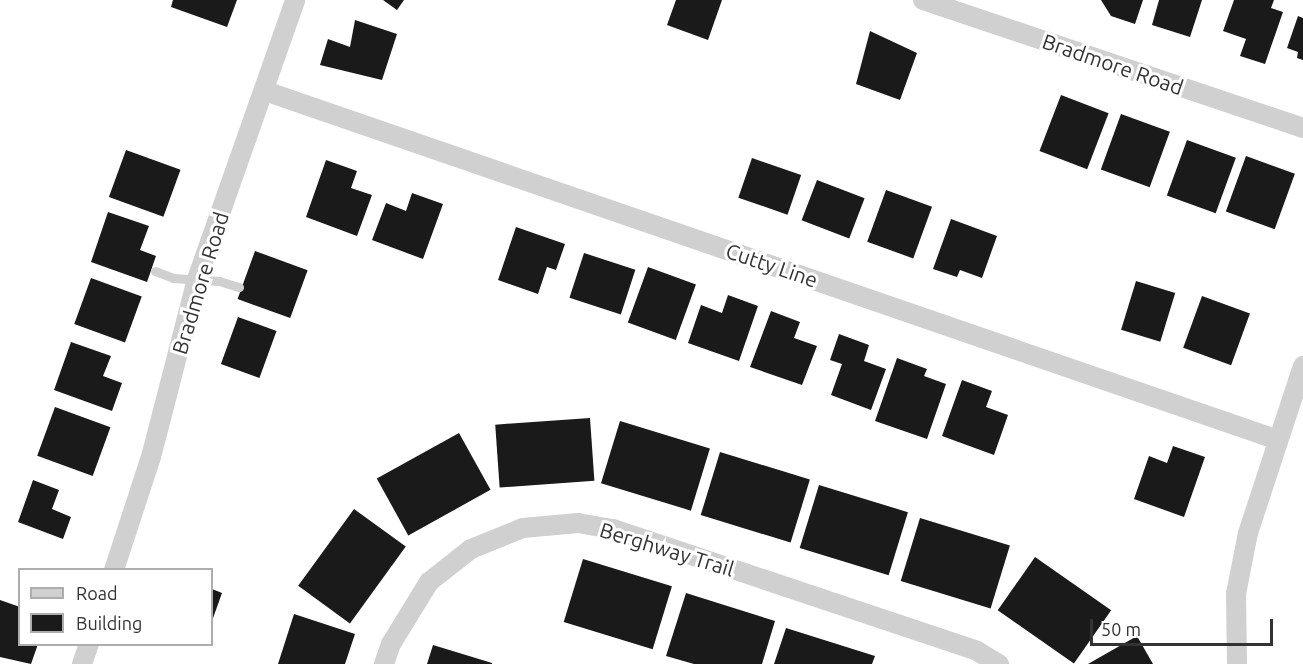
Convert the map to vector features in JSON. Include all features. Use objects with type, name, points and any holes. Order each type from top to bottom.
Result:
[{"type":"street","name":"Bradmore Road","points":[[115,568],[151,457],[196,279],[266,91],[295,0]]},
{"type":"street","name":"Bradmore Road","points":[[923,0],[1303,128]]},
{"type":"street","name":"Cutty Line","points":[[266,91],[1278,440]]},
{"type":"street","points":[[1237,664],[1236,594],[1248,533],[1303,366]]},
{"type":"street","name":"Berghway Trail","points":[[384,664],[391,644],[429,582],[471,549],[523,528],[578,523],[613,529],[712,562],[977,651],[999,664]]},
{"type":"street","points":[[82,664],[89,646]]},
{"type":"lane","points":[[155,271],[173,278],[196,279],[239,287]]},
{"type":"building","points":[[173,0],[237,0],[227,27],[171,7]]},
{"type":"building","points":[[383,0],[404,0],[397,10]]},
{"type":"building","points":[[676,0],[722,0],[708,40],[667,25]]},
{"type":"building","points":[[1101,0],[1143,0],[1135,24],[1111,16]]},
{"type":"building","points":[[1159,0],[1202,0],[1190,37],[1152,25]]},
{"type":"building","points":[[1234,0],[1274,0],[1271,8],[1283,12],[1265,64],[1240,56],[1246,39],[1223,31]]},
{"type":"building","points":[[1298,16],[1303,18],[1303,60],[1297,58],[1298,52],[1287,48]]},
{"type":"building","points":[[355,20],[397,34],[382,80],[320,65],[328,39],[350,47]]},
{"type":"building","points":[[870,31],[917,53],[900,100],[856,84]]},
{"type":"building","points":[[1061,95],[1109,113],[1087,169],[1039,151]]},
{"type":"building","points":[[1121,114],[1170,132],[1150,187],[1101,169]]},
{"type":"building","points":[[1187,140],[1236,158],[1216,213],[1167,195]]},
{"type":"building","points":[[126,150],[181,170],[163,217],[109,197]]},
{"type":"building","points":[[1246,156],[1295,174],[1275,229],[1226,211]]},
{"type":"building","points":[[752,158],[801,175],[787,215],[738,198]]},
{"type":"building","points":[[326,160],[357,171],[351,188],[372,195],[357,236],[306,217]]},
{"type":"building","points":[[817,180],[865,198],[849,238],[802,220]]},
{"type":"building","points":[[886,190],[932,207],[913,258],[867,242]]},
{"type":"building","points":[[412,193],[443,204],[423,259],[372,240],[386,203],[406,211]]},
{"type":"building","points":[[108,212],[149,226],[140,250],[156,256],[147,282],[91,262]]},
{"type":"building","points":[[951,219],[997,236],[982,278],[960,270],[957,277],[933,269]]},
{"type":"building","points":[[516,227],[565,244],[556,270],[547,267],[538,294],[498,280]]},
{"type":"building","points":[[255,251],[308,270],[290,318],[238,299]]},
{"type":"building","points":[[584,253],[635,270],[621,314],[569,298]]},
{"type":"building","points":[[648,267],[696,284],[676,340],[628,322]]},
{"type":"building","points":[[91,278],[142,296],[125,343],[74,324]]},
{"type":"building","points":[[1136,281],[1175,293],[1160,342],[1121,330]]},
{"type":"building","points":[[728,295],[758,306],[739,361],[688,343],[701,305],[722,313]]},
{"type":"building","points":[[1202,296],[1250,313],[1231,365],[1183,348]]},
{"type":"building","points":[[771,311],[800,322],[794,338],[817,346],[802,385],[750,367]]},
{"type":"building","points":[[238,317],[277,331],[259,378],[221,364]]},
{"type":"building","points":[[839,334],[869,345],[864,361],[886,369],[871,410],[831,395],[842,364],[830,360]]},
{"type":"building","points":[[71,342],[111,356],[103,376],[122,383],[112,411],[54,390]]},
{"type":"building","points":[[897,358],[927,369],[924,376],[946,384],[927,439],[875,421]]},
{"type":"building","points":[[962,380],[992,391],[986,407],[1008,415],[994,455],[942,436]]},
{"type":"building","points":[[55,407],[110,427],[93,476],[37,456]]},
{"type":"building","points":[[590,418],[594,481],[500,487],[495,425]]},
{"type":"building","points":[[620,421],[710,448],[691,511],[601,483]]},
{"type":"building","points":[[459,433],[491,490],[408,535],[377,479]]},
{"type":"building","points":[[1173,446],[1205,457],[1184,517],[1134,499],[1149,456],[1167,463]]},
{"type":"building","points":[[720,452],[810,479],[791,543],[701,515]]},
{"type":"building","points":[[33,480],[59,490],[52,509],[71,517],[63,539],[18,522]]},
{"type":"building","points":[[819,485],[908,512],[889,575],[800,548]]},
{"type":"building","points":[[354,509],[406,547],[350,623],[298,586]]},
{"type":"building","points":[[920,518],[1010,545],[991,609],[901,581]]},
{"type":"building","points":[[1035,557],[1111,610],[1074,664],[998,610]]},
{"type":"building","points":[[583,559],[672,586],[653,649],[564,622]]},
{"type":"building","points":[[213,589],[222,593],[213,618]]},
{"type":"building","points":[[686,593],[775,621],[762,664],[694,664],[666,656]]},
{"type":"building","points":[[0,600],[18,606],[18,646],[37,646],[31,664],[0,657]]},
{"type":"building","points":[[294,614],[355,634],[345,664],[278,664]]},
{"type":"building","points":[[786,628],[875,656],[872,664],[774,664]]},
{"type":"building","points":[[1137,636],[1153,664],[1088,664]]},
{"type":"building","points":[[433,645],[492,663],[492,664],[427,664]]}]
